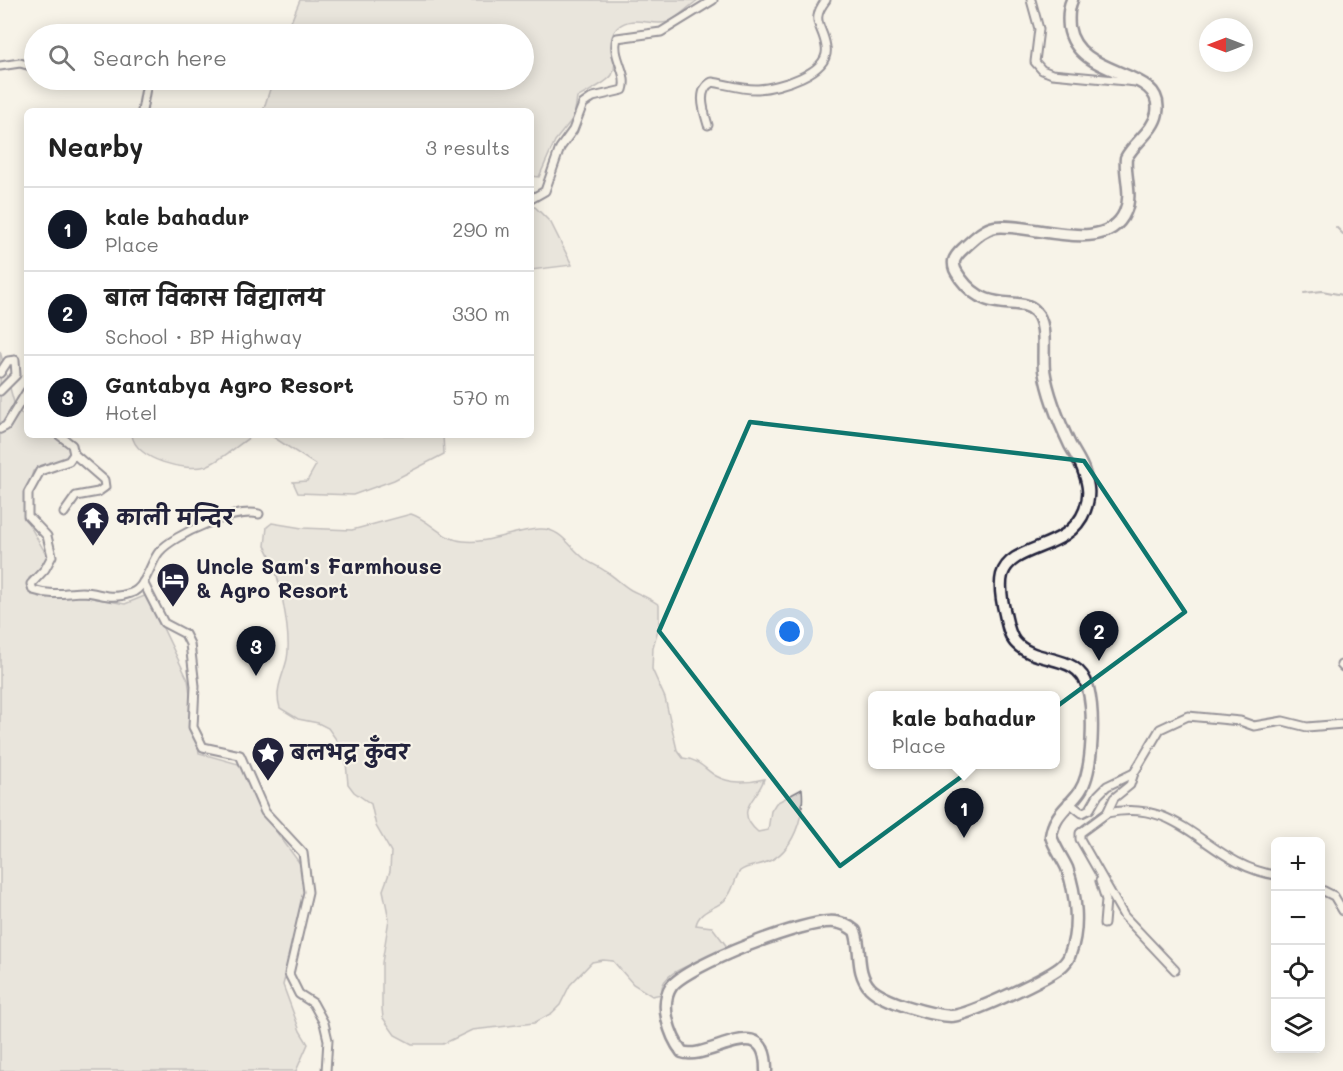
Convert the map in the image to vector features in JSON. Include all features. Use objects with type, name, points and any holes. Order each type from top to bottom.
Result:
[{"type":"highway","points":[[766,1071],[765,1056],[761,1049],[745,1039],[735,1040],[700,1053],[682,1052],[672,1034],[667,1015],[667,997],[674,984],[689,974],[780,932],[835,922],[855,931],[863,979],[870,988],[881,995],[944,1015],[958,1015],[1046,976],[1067,960],[1073,942],[1075,906],[1066,868],[1051,836],[1052,827],[1068,802],[1080,791],[1088,767],[1091,716],[1087,684],[1081,674],[1067,662],[1033,654],[1014,640],[1003,608],[1001,581],[1004,569],[1015,558],[1049,544],[1078,526],[1088,502],[1088,482],[1056,416],[1044,370],[1038,316],[1031,308],[994,303],[976,295],[955,271],[954,264],[958,253],[975,237],[992,228],[1005,226],[1068,234],[1105,232],[1117,225],[1128,201],[1126,158],[1157,115],[1155,96],[1141,82],[1097,64],[1077,47],[1068,16],[1072,0]]},
{"type":"street","points":[[534,197],[545,191],[550,182],[557,154],[573,130],[583,104],[593,97],[623,90],[625,84],[615,48],[617,38],[661,32],[713,0]]},
{"type":"street","points":[[708,125],[702,94],[706,85],[712,82],[757,89],[770,87],[810,74],[822,63],[827,48],[816,21],[819,8],[826,0]]},
{"type":"street","points":[[1031,0],[1039,29],[1035,62],[1042,69],[1061,76],[1141,82]]},
{"type":"street","points":[[0,66],[24,64]]},
{"type":"street","points":[[143,108],[146,90]]},
{"type":"street","points":[[0,373],[8,361],[15,360],[16,375],[0,391]]},
{"type":"street","points":[[0,429],[6,426],[24,396]]},
{"type":"street","points":[[63,438],[72,445],[74,454],[104,480],[105,487],[98,492],[76,496],[64,513]]},
{"type":"street","points":[[74,454],[69,462],[43,469],[30,486],[28,516],[47,536],[52,556],[45,569],[31,584],[33,590],[60,595],[83,592],[106,598],[133,593],[143,582],[157,555],[169,542],[232,515],[259,514]]},
{"type":"street","points":[[143,582],[164,623],[185,634],[190,644],[195,686],[193,727],[203,747],[240,755],[265,812],[303,853],[308,892],[289,974],[299,994],[313,1003],[324,1023],[328,1040],[327,1071]]},
{"type":"street","points":[[1107,813],[1114,798],[1130,785],[1134,773],[1160,729],[1188,716],[1240,721],[1254,726],[1283,721],[1307,728],[1343,724]]},
{"type":"street","points":[[1068,802],[1082,813],[1090,809],[1098,795],[1107,786],[1134,773]]},
{"type":"street","points":[[1104,924],[1106,900],[1080,833],[1107,813],[1140,808],[1160,814],[1238,864],[1271,874]]},
{"type":"street","points":[[1088,851],[1124,916],[1175,970]]},
{"type":"street","points":[[1324,891],[1334,896],[1343,911]]},
{"type":"highlighted area","points":[[750,422],[1084,461],[1185,612],[840,866],[659,631]]},
{"type":"shaded area","points":[[300,0],[698,0],[668,22],[629,21],[618,27],[612,38],[615,63],[612,75],[601,85],[577,98],[574,117],[555,141],[539,177],[534,176],[534,108],[264,108],[270,90],[534,90],[534,24],[290,24]]},
{"type":"shaded area","points":[[534,207],[551,223],[572,265],[534,270]]},
{"type":"shaded area","points":[[0,351],[16,410],[24,416],[24,438],[59,438],[65,441],[72,453],[65,460],[33,471],[26,495],[26,519],[50,561],[29,578],[29,593],[83,596],[125,604],[147,595],[188,680],[199,753],[242,765],[258,807],[301,865],[305,901],[283,985],[300,1031],[308,1044],[296,1071],[0,1071]]},
{"type":"shaded area","points":[[133,438],[249,438],[218,460],[206,466],[197,467],[163,462],[151,457],[135,444]]},
{"type":"shaded area","points":[[275,438],[443,438],[444,454],[394,480],[353,495],[298,493],[293,482],[307,481],[316,465]]},
{"type":"shaded area","points":[[411,514],[455,540],[483,541],[540,529],[560,535],[587,561],[631,590],[659,605],[659,626],[653,647],[652,669],[665,698],[677,750],[683,758],[697,762],[716,776],[733,782],[764,779],[747,811],[747,817],[758,832],[768,830],[771,811],[776,803],[802,789],[799,821],[784,850],[767,862],[740,871],[727,898],[700,916],[698,920],[696,925],[712,927],[728,948],[676,971],[663,985],[662,994],[652,996],[633,984],[613,961],[603,960],[592,962],[570,985],[560,1005],[552,1013],[534,1023],[472,1030],[443,1044],[412,1044],[395,1035],[383,1018],[382,963],[389,919],[383,890],[390,871],[391,852],[376,826],[371,804],[354,792],[348,784],[345,752],[328,728],[318,723],[298,719],[280,708],[278,695],[287,659],[288,634],[275,568],[265,546],[267,527],[272,523],[302,528],[352,530]]},
{"type":"waterway","points":[[1336,227],[1343,234]]},
{"type":"waterway","points":[[1304,293],[1322,291],[1343,295]]},
{"type":"place","name":"काली मन्दिर","points":[[93,547]]},
{"type":"place","name":"Uncle Sam's Farmhouse & Agro Resort","points":[[173,608]]},
{"type":"place","name":"बाल विकास विद्यालय","points":[[1099,661]]},
{"type":"place","name":"Gantabya Agro Resort","points":[[256,676]]},
{"type":"place","name":"बलभद्र कुँवर","points":[[268,782]]},
{"type":"place","name":"kale bahadur","points":[[964,838]]}]
